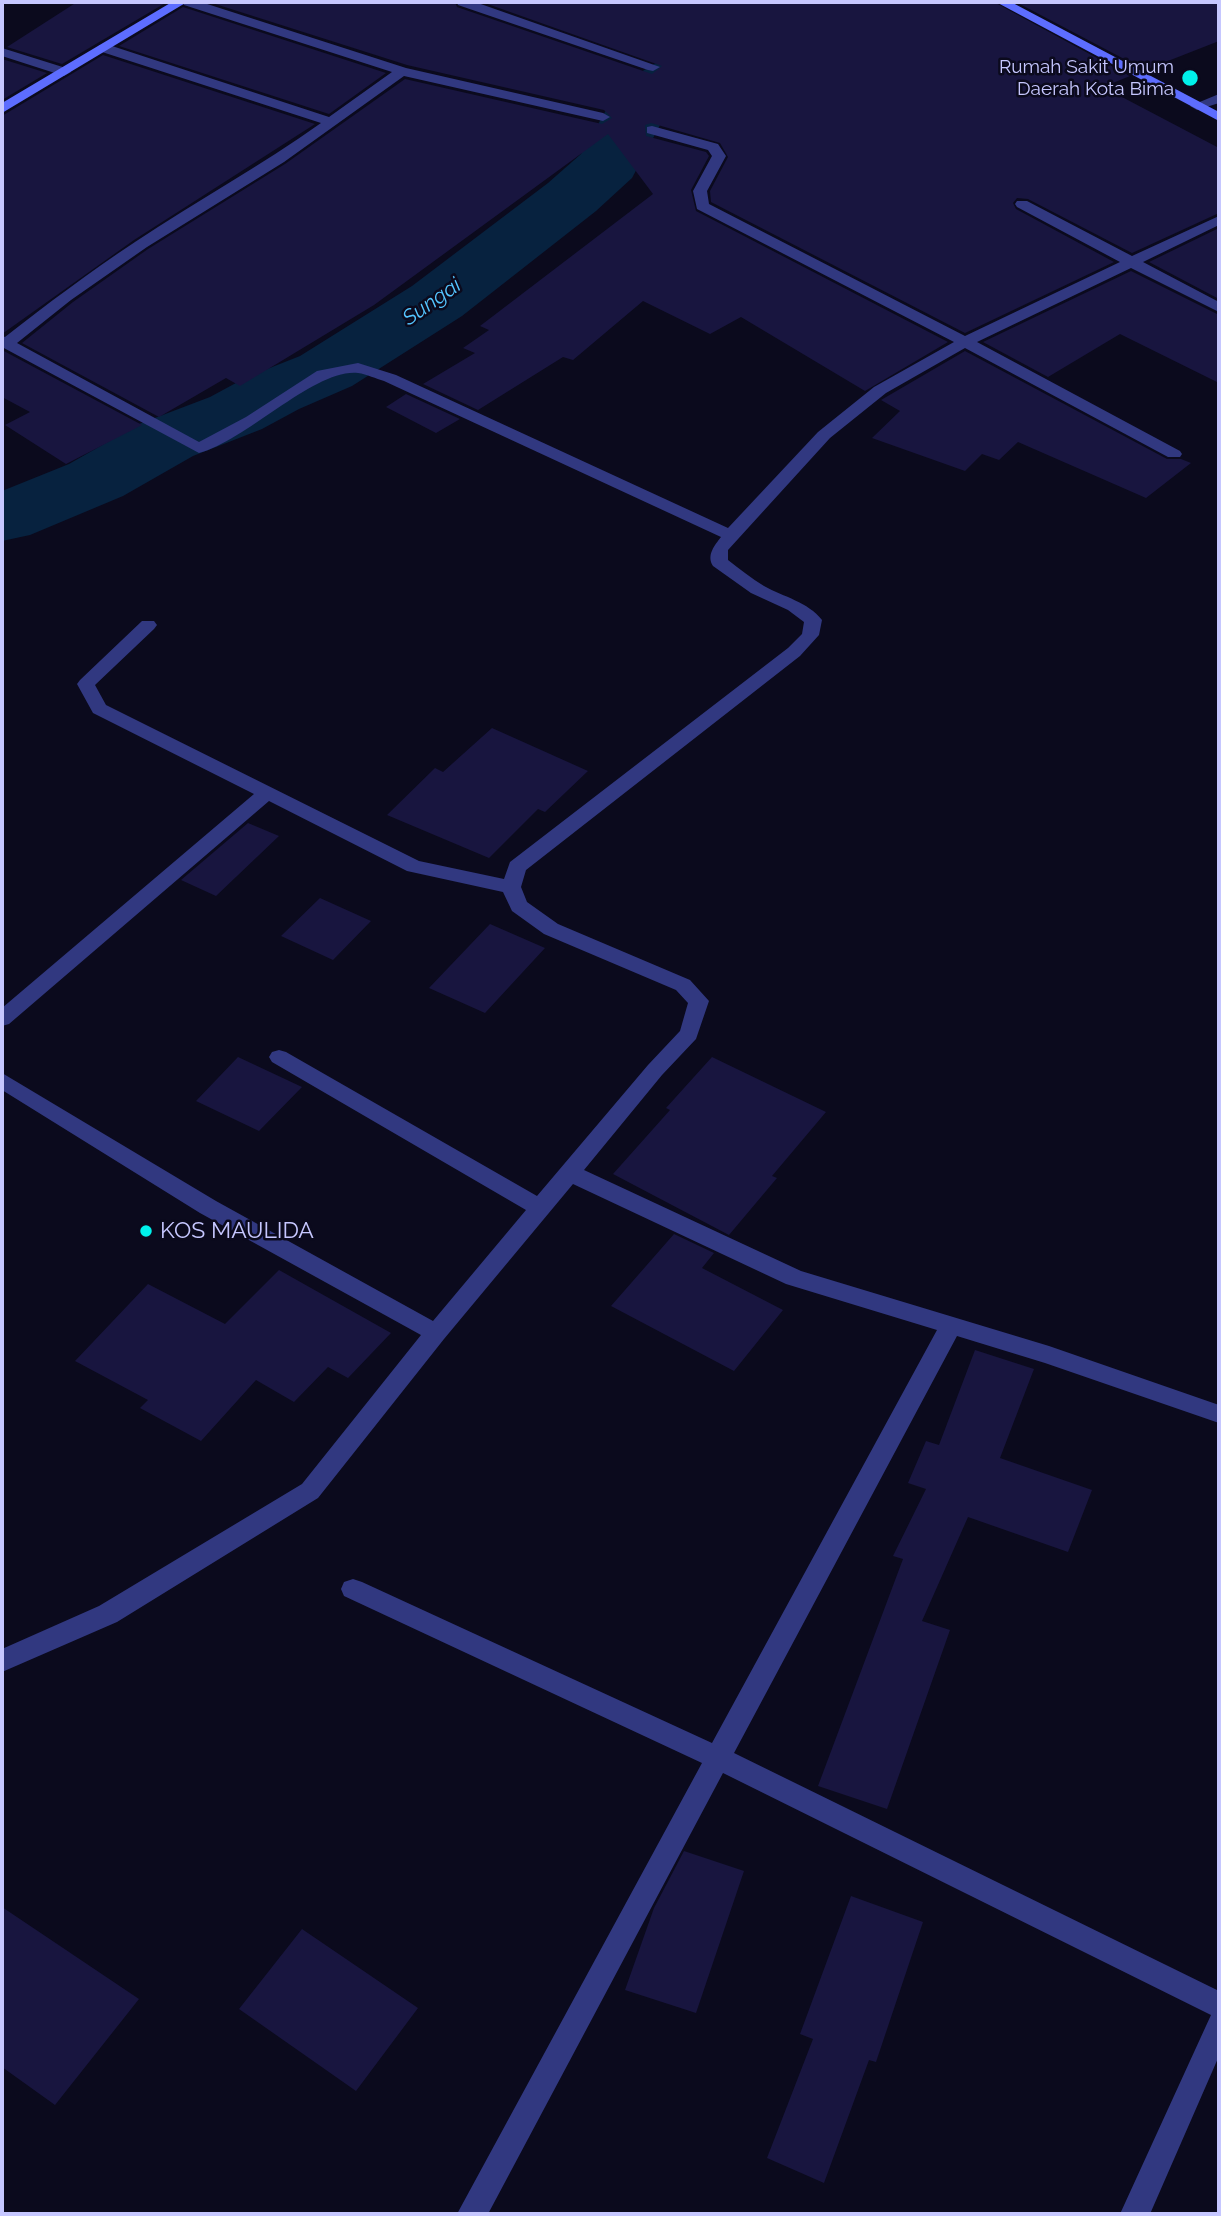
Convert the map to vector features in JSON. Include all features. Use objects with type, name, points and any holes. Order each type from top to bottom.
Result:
[{"type":"main road","points":[[2,109],[181,2]]},
{"type":"main road","points":[[1002,2],[1219,117]]},
{"type":"street","points":[[189,2],[401,71],[603,117]]},
{"type":"street","points":[[463,2],[653,66]]},
{"type":"street","points":[[104,48],[332,122]]},
{"type":"street","points":[[2,52],[64,72]]},
{"type":"street","points":[[401,71],[279,159],[142,244],[4,342],[199,448],[252,420],[323,374],[358,368],[390,378],[689,518],[731,535]]},
{"type":"street","points":[[1197,106],[1219,98]]},
{"type":"street","points":[[652,130],[713,147],[719,156],[700,191],[702,206],[1174,454]]},
{"type":"street","points":[[1022,204],[1219,308]]},
{"type":"street","points":[[2,1661],[108,1614],[310,1491],[436,1333],[689,1034],[699,1001],[683,985],[551,929],[519,906],[510,887],[517,867],[765,676],[810,635],[813,620],[794,606],[757,589],[719,562],[720,550],[731,535],[824,435],[880,390],[965,342],[1219,220]]},
{"type":"street","points":[[148,625],[86,684],[99,709],[414,866],[510,887]]},
{"type":"street","points":[[2,1019],[267,793]]},
{"type":"street","points":[[279,1057],[540,1208]]},
{"type":"street","points":[[2,1080],[208,1207],[436,1333]]},
{"type":"street","points":[[570,1173],[794,1278],[1049,1355],[1219,1413]]},
{"type":"street","points":[[472,2214],[951,1326]]},
{"type":"street","points":[[353,1589],[718,1758],[1219,2006]]},
{"type":"street","points":[[1135,2214],[1219,2025]]},
{"type":"building","points":[[77,2],[167,2],[62,64],[7,47]]},
{"type":"building","points":[[209,2],[455,2],[457,7],[652,74],[662,66],[482,2],[994,2],[1130,76],[1103,87],[1219,148],[1219,213],[1132,253],[1028,199],[1017,198],[1013,203],[1016,209],[1114,262],[965,333],[711,202],[710,191],[728,157],[720,143],[651,123],[645,125],[646,136],[706,152],[709,156],[691,190],[696,211],[948,342],[865,391],[741,317],[710,334],[643,301],[573,360],[563,357],[478,410],[423,384],[475,353],[463,348],[489,330],[480,326],[653,194],[608,134],[374,305],[240,386],[226,378],[159,417],[22,343],[73,302],[148,249],[285,164],[405,79],[602,124],[612,118],[604,110],[407,65]]},
{"type":"building","points":[[1016,2],[1219,2],[1219,41],[1145,70]]},
{"type":"building","points":[[183,7],[386,73],[329,114],[119,46]]},
{"type":"building","points":[[103,55],[315,124],[134,240],[2,334],[2,116]]},
{"type":"building","points":[[2,59],[47,73],[2,100]]},
{"type":"building","points":[[1219,228],[1219,299],[1149,262]]},
{"type":"building","points":[[1131,271],[1219,315],[1219,383],[1120,334],[1048,377],[983,342]]},
{"type":"building","points":[[2,350],[142,425],[66,464],[5,425],[30,412],[2,397]]},
{"type":"building","points":[[965,351],[1167,459],[1181,459],[1191,463],[1146,498],[1018,442],[999,460],[982,454],[965,471],[872,438],[900,411],[881,400]]},
{"type":"building","points":[[406,394],[460,419],[436,433],[386,407]]},
{"type":"building","points":[[492,728],[588,771],[545,812],[538,809],[489,858],[387,815],[435,768],[443,772]]},
{"type":"building","points":[[248,823],[279,836],[216,896],[181,880]]},
{"type":"building","points":[[320,898],[371,921],[333,960],[281,936]]},
{"type":"building","points":[[490,924],[545,948],[485,1013],[429,988]]},
{"type":"building","points":[[238,1057],[302,1087],[259,1131],[196,1101]]},
{"type":"building","points":[[712,1057],[826,1112],[772,1176],[777,1178],[729,1235],[613,1174],[670,1110],[666,1108]]},
{"type":"building","points":[[674,1234],[714,1253],[702,1268],[783,1310],[734,1371],[611,1306]]},
{"type":"building","points":[[279,1270],[391,1333],[348,1378],[328,1367],[294,1402],[256,1380],[201,1441],[140,1408],[148,1400],[75,1361],[148,1284],[225,1324]]},
{"type":"building","points":[[975,1350],[1034,1369],[1000,1458],[1092,1490],[1068,1552],[968,1517],[922,1621],[950,1630],[887,1809],[818,1786],[903,1559],[893,1556],[926,1489],[908,1483],[926,1441],[939,1445]]},
{"type":"building","points":[[684,1851],[744,1871],[696,2013],[625,1990],[654,1908]]},
{"type":"building","points":[[851,1896],[923,1922],[876,2062],[869,2060],[824,2183],[767,2158],[813,2039],[800,2034]]},
{"type":"building","points":[[2,1907],[139,1999],[55,2105],[2,2067]]},
{"type":"building","points":[[302,1929],[418,2008],[356,2091],[239,2009]]},
{"type":"waterway","name":"Sungai","points":[[2,518],[96,480],[166,440],[236,413],[273,393],[326,371],[437,301],[572,197],[609,164],[643,97],[799,2]]},
{"type":"place","name":"Rumah Sakit Umum Daerah Kota Bima","points":[[1190,78]]},
{"type":"place","name":"KOS MAULIDA","points":[[146,1231]]}]
